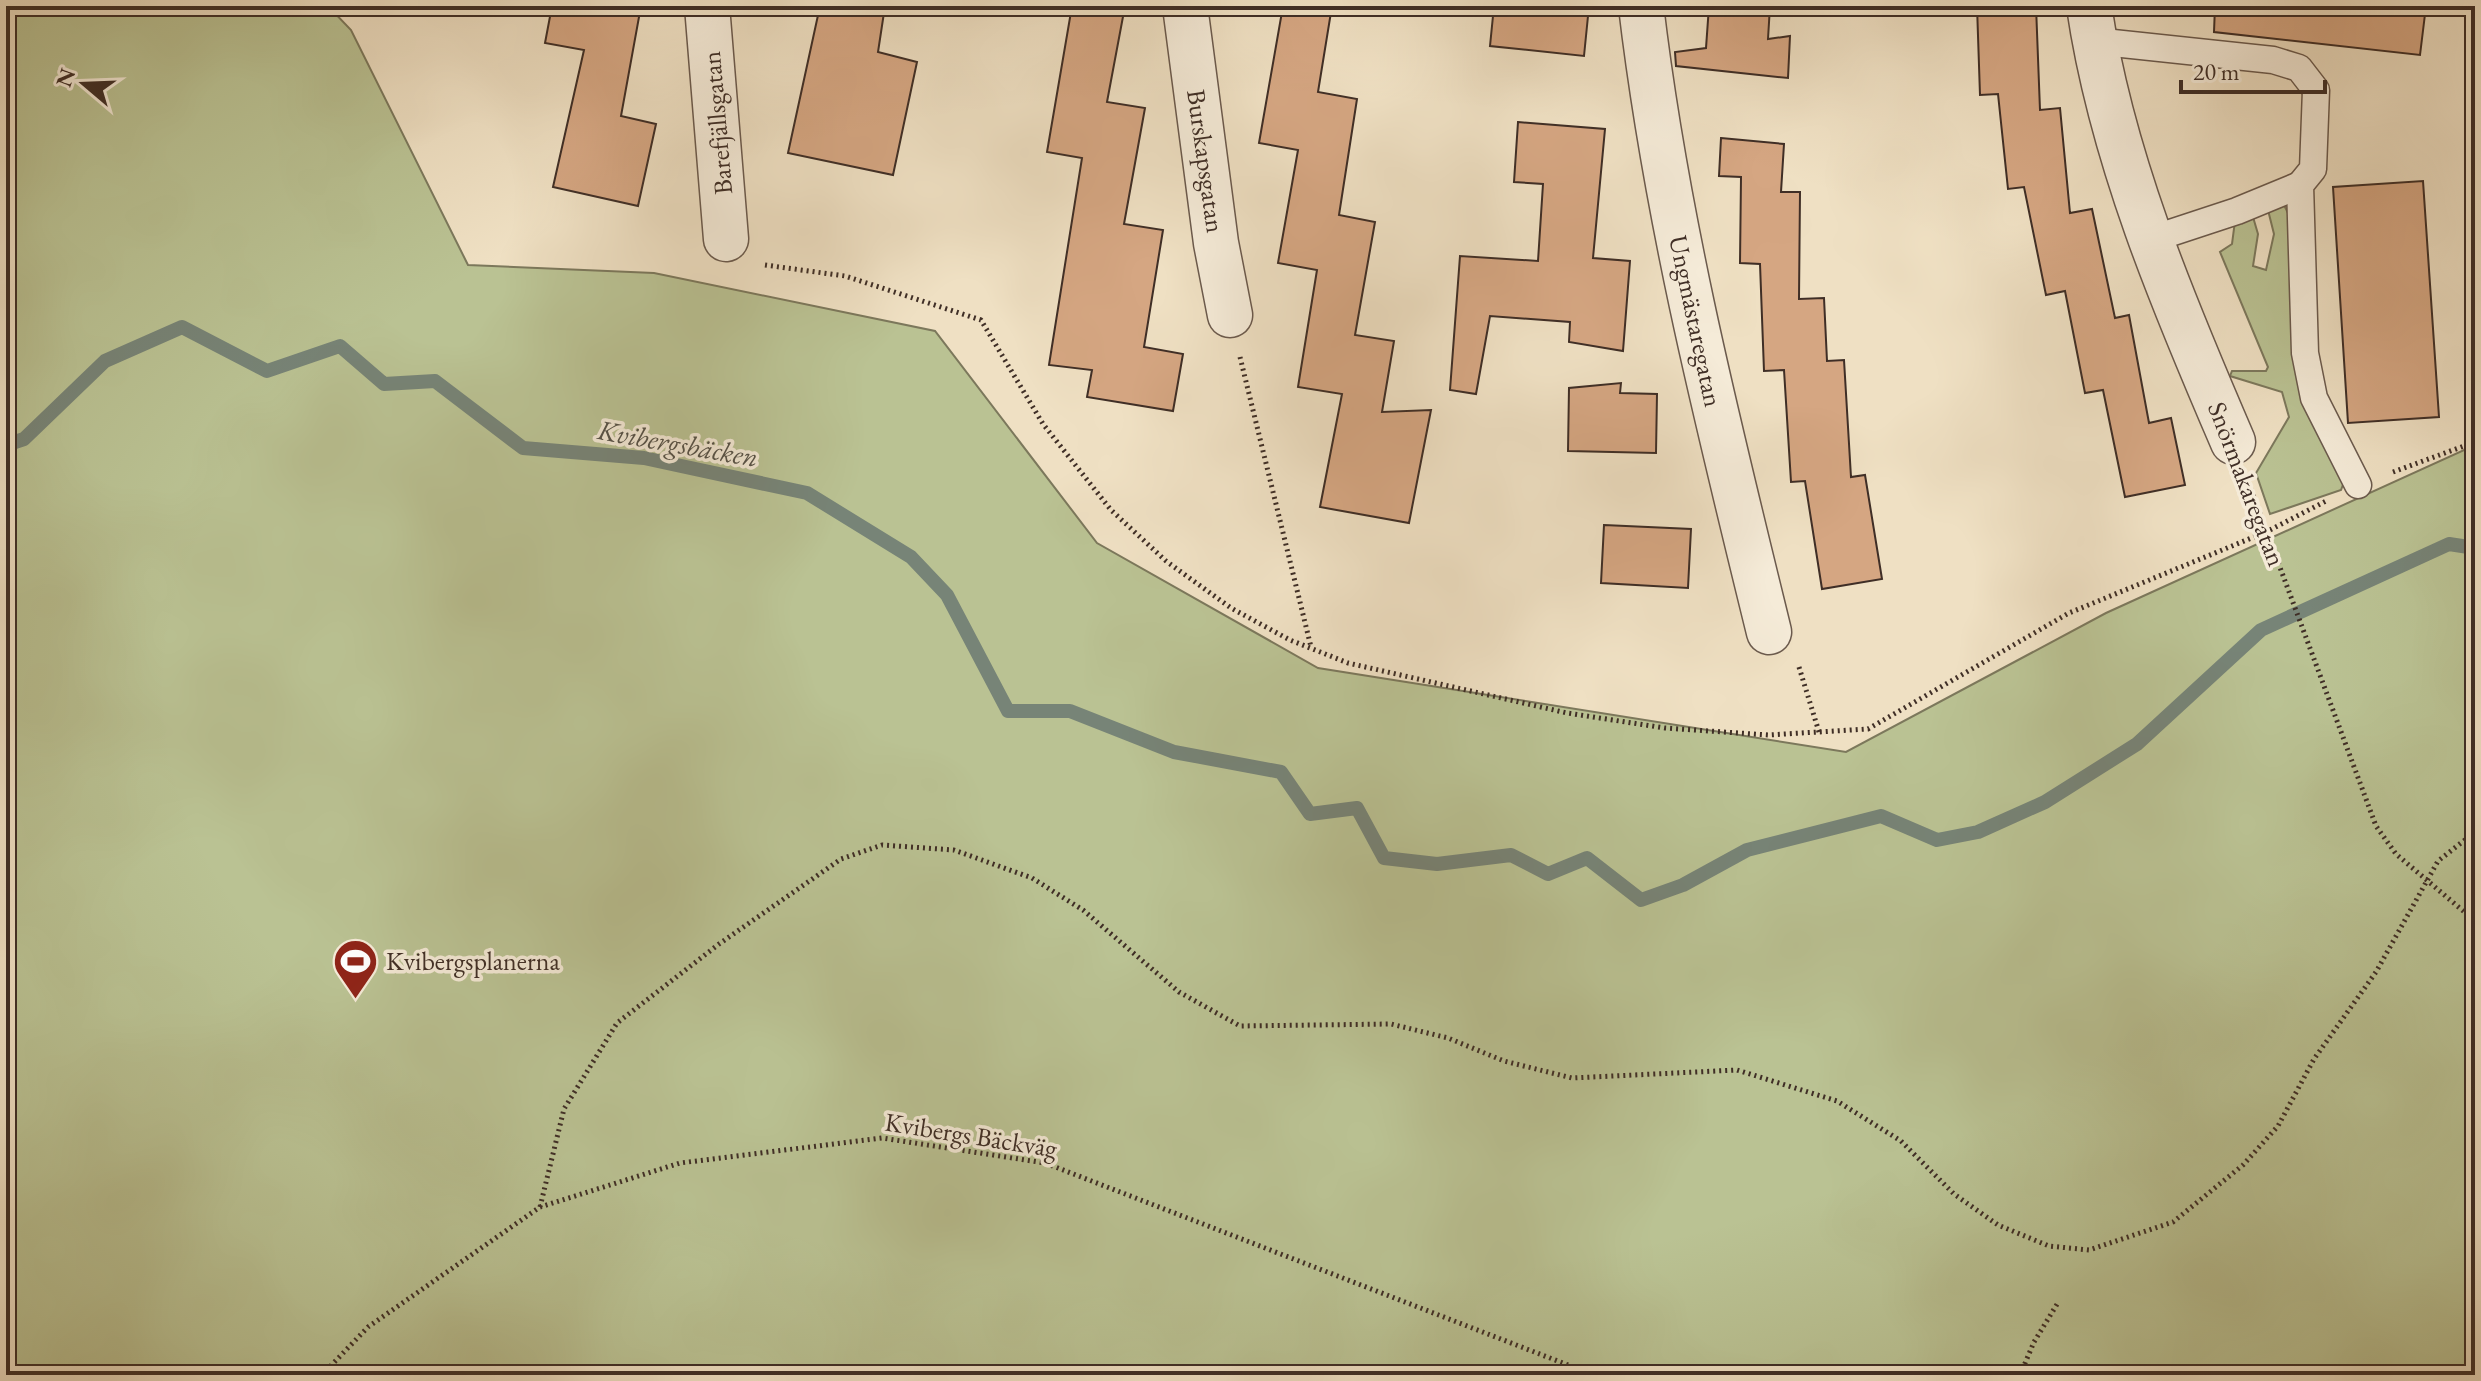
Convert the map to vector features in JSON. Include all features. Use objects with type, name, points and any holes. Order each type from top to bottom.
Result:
[{"type":"street","name":"Barefjällsgatan","points":[[707,6],[726,239]]},
{"type":"street","name":"Burskapsgatan","points":[[1185,6],[1216,243],[1230,315]]},
{"type":"street","name":"Ungmästaregatan","points":[[1641,6],[1650,80],[1684,277],[1769,632]]},
{"type":"street","name":"Snörmakaregatan","points":[[2091,24],[2110,111],[2152,239],[2233,442]]},
{"type":"lane","points":[[2091,24],[2273,60],[2299,68],[2316,90],[2313,169],[2300,185],[2237,211],[2152,239]]},
{"type":"lane","points":[[2300,185],[2305,353],[2314,398],[2358,485]]},
{"type":"path","points":[[726,239],[765,265],[845,276],[981,320],[1043,424],[1111,510],[1166,561],[1231,608],[1348,663],[1567,713],[1665,728],[1768,735],[1868,729],[2069,613],[2266,532],[2358,485],[2475,442]]},
{"type":"path","points":[[1230,315],[1311,648]]},
{"type":"path","name":"Snörmakaregatan","points":[[2233,442],[2376,826],[2396,854],[2475,921]]},
{"type":"path","points":[[1769,632],[1775,640],[1795,651],[1819,732]]},
{"type":"path","points":[[540,1207],[564,1109],[617,1023],[719,944],[841,859],[882,845],[954,850],[1032,878],[1083,910],[1179,992],[1240,1026],[1391,1024],[1448,1038],[1504,1061],[1572,1078],[1737,1070],[1837,1101],[1901,1141],[1954,1194],[1998,1225],[2049,1246],[2089,1250],[2173,1222],[2243,1165],[2278,1126],[2314,1059],[2376,972],[2424,880],[2438,861],[2475,832]]},
{"type":"path","name":"Kvibergs Bäckväg","points":[[322,1375],[368,1327],[540,1207],[680,1163],[882,1138],[1045,1163],[1594,1375]]},
{"type":"path","points":[[2020,1375],[2034,1342],[2059,1301]]},
{"type":"green space","points":[[6,6],[328,6],[351,30],[468,265],[654,273],[935,331],[1097,543],[1318,668],[1846,752],[2106,613],[2475,445],[2475,1375],[6,1375]]},
{"type":"green space","points":[[2283,203],[2289,215],[2344,482],[2341,490],[2270,514],[2256,473],[2289,417],[2282,392],[2230,376],[2232,371],[2266,371],[2268,367],[2220,252],[2232,244],[2235,221],[2253,217],[2258,234],[2253,266],[2266,270],[2274,234],[2268,210]]},
{"type":"building","points":[[552,6],[641,6],[621,116],[656,124],[638,206],[553,187],[584,50],[545,43]]},
{"type":"building","points":[[820,6],[885,6],[878,52],[917,62],[893,175],[788,153]]},
{"type":"building","points":[[1072,6],[1125,6],[1107,102],[1145,108],[1124,224],[1163,230],[1144,347],[1183,354],[1173,411],[1087,397],[1092,370],[1049,365],[1082,158],[1047,152]]},
{"type":"building","points":[[1283,6],[1332,6],[1318,92],[1357,99],[1339,215],[1375,222],[1355,335],[1394,341],[1382,412],[1431,410],[1409,523],[1320,507],[1342,394],[1298,387],[1317,270],[1278,263],[1298,150],[1259,143]]},
{"type":"building","points":[[1494,6],[1589,6],[1584,56],[1490,46]]},
{"type":"building","points":[[1709,6],[1770,6],[1768,39],[1790,36],[1788,78],[1676,66],[1675,52],[1706,48]]},
{"type":"building","points":[[1977,6],[2036,6],[2040,110],[2060,108],[2070,213],[2092,209],[2115,318],[2129,315],[2149,423],[2171,418],[2185,485],[2125,497],[2103,390],[2085,393],[2065,291],[2046,295],[2024,187],[2008,189],[1998,94],[1980,95]]},
{"type":"building","points":[[2215,6],[2426,6],[2420,55],[2214,32]]},
{"type":"building","points":[[1518,122],[1605,129],[1593,258],[1630,261],[1623,351],[1569,342],[1570,322],[1490,316],[1476,394],[1450,390],[1460,256],[1538,261],[1543,184],[1514,182]]},
{"type":"building","points":[[1721,138],[1784,144],[1781,192],[1800,192],[1799,299],[1824,298],[1827,361],[1844,360],[1851,477],[1865,475],[1882,579],[1822,589],[1805,481],[1791,482],[1784,370],[1764,371],[1760,264],[1740,263],[1741,177],[1719,176]]},
{"type":"building","points":[[2423,181],[2439,417],[2348,423],[2333,187]]},
{"type":"building","points":[[1621,383],[1620,393],[1657,394],[1656,453],[1568,451],[1569,388]]},
{"type":"building","points":[[1604,525],[1691,529],[1688,588],[1601,583]]},
{"type":"waterway","name":"Kvibergsbäcken","points":[[6,445],[24,439],[105,361],[182,327],[267,371],[340,346],[384,384],[435,381],[523,448],[644,458],[807,493],[911,557],[947,595],[1008,711],[1070,711],[1174,752],[1281,772],[1310,814],[1357,808],[1384,858],[1437,864],[1511,855],[1548,874],[1587,858],[1641,900],[1683,885],[1747,850],[1881,816],[1937,840],[1978,832],[2045,802],[2137,744],[2261,630],[2449,544],[2475,548]]},
{"type":"place","name":"Kvibergsplanerna","points":[[355,1000]]}]
